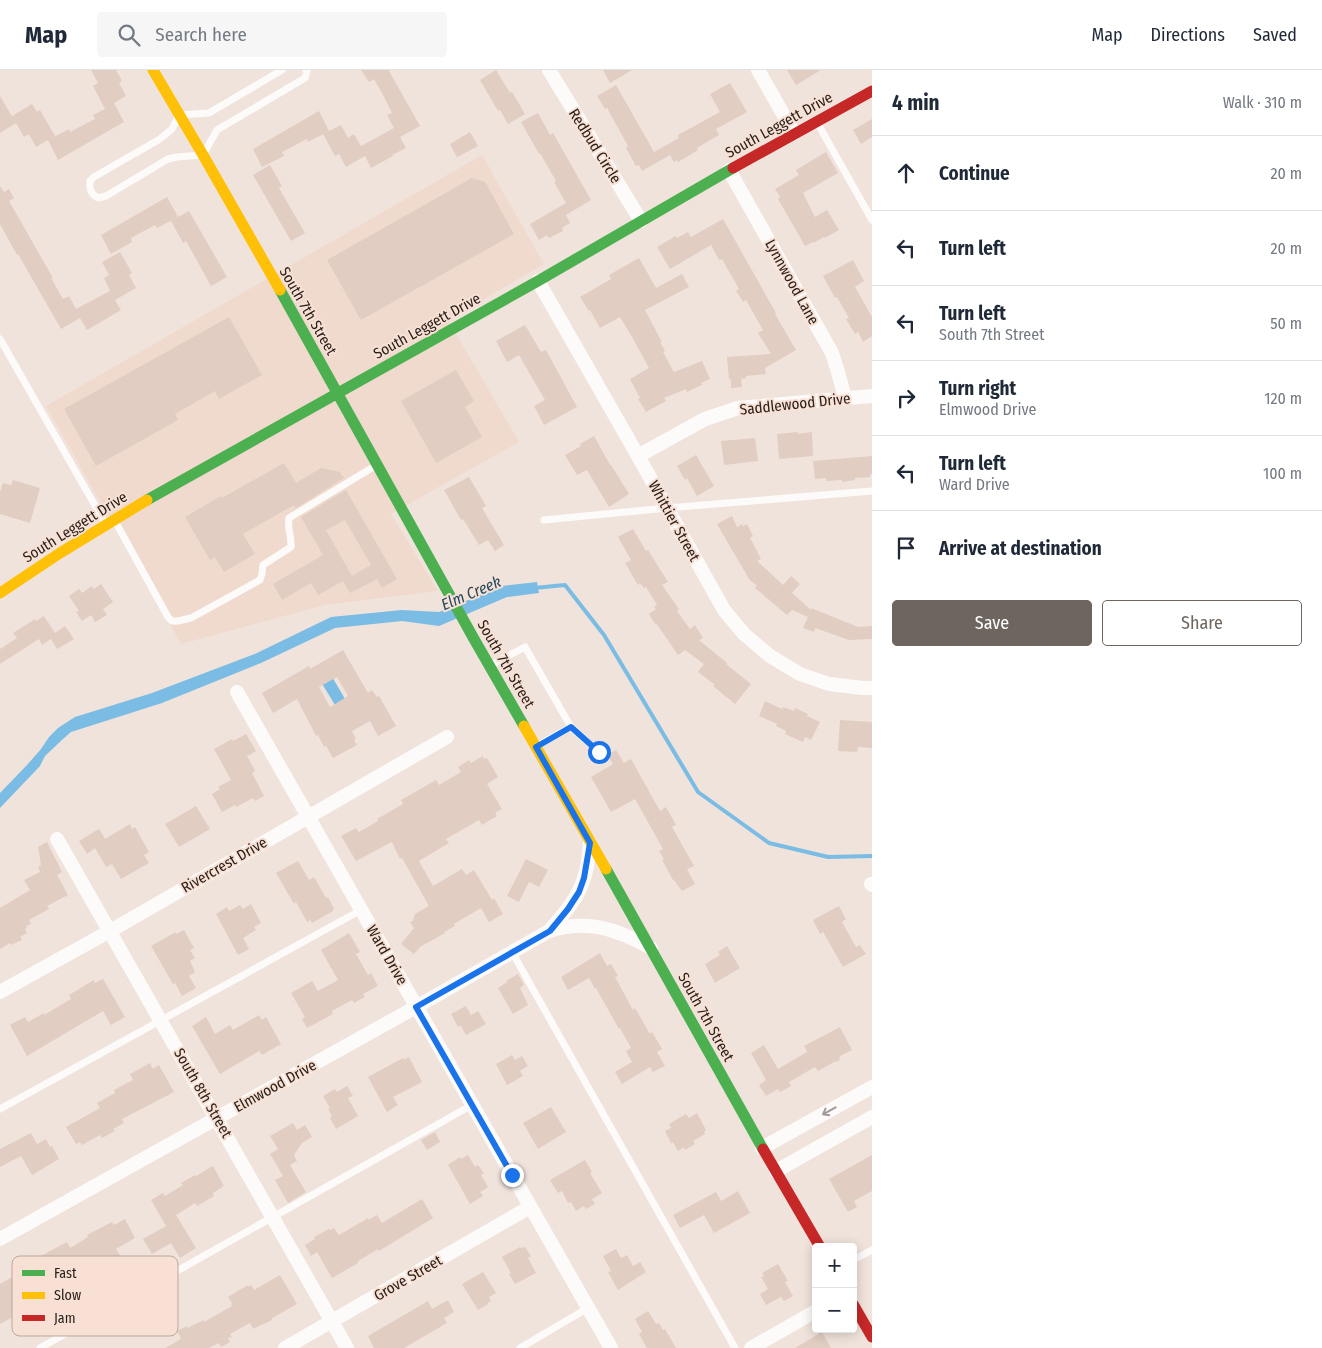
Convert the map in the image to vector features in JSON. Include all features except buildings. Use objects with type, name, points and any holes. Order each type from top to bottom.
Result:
[{"type":"main road","name":"South 7th Street","points":[[153,70],[338,393],[474,639],[818,1243]]},
{"type":"main road","name":"South Leggett Drive","points":[[0,593],[110,522],[538,281],[729,170],[872,91]]},
{"type":"main road","points":[[857,1311],[872,1337]]},
{"type":"street","name":"Redbud Circle","points":[[549,70],[641,221]]},
{"type":"street","points":[[758,70],[794,134]]},
{"type":"street","name":"Lynnwood Lane","points":[[729,170],[832,353],[845,398]]},
{"type":"street","name":"Whittier Street","points":[[538,281],[724,610],[744,634],[770,656],[800,674],[829,684],[872,688]]},
{"type":"street","name":"Saddlewood Drive","points":[[638,456],[705,419],[738,408],[872,396]]},
{"type":"street","name":"Ward Drive","points":[[237,692],[611,1348]]},
{"type":"street","name":"Rivercrest Drive","points":[[0,992],[110,931],[447,737]]},
{"type":"street","name":"South 8th Street","points":[[57,839],[347,1348]]},
{"type":"street","name":"Elmwood Drive","points":[[550,931],[579,892],[584,878],[590,843]]},
{"type":"street","name":"Elmwood Drive","points":[[0,1239],[550,931],[562,927],[598,927],[630,936],[651,948]]},
{"type":"street","points":[[762,1148],[872,1087]]},
{"type":"street","points":[[776,1171],[872,1117]]},
{"type":"street","name":"Grove Street","points":[[285,1348],[530,1207]]},
{"type":"street","points":[[751,1348],[812,1313]]},
{"type":"lane","points":[[282,70],[209,113],[179,115],[172,129],[160,139],[94,177],[90,182],[89,188],[92,195],[98,198],[106,196],[168,159],[203,155],[217,130],[306,78],[306,70]]},
{"type":"lane","points":[[817,121],[872,220]]},
{"type":"lane","points":[[0,339],[172,621],[191,618],[260,580],[263,565],[291,546],[292,542],[288,525],[290,518],[378,464]]},
{"type":"lane","points":[[544,520],[872,491]]},
{"type":"lane","points":[[490,666],[525,647],[571,727],[599,752]]},
{"type":"lane","points":[[536,747],[571,727]]},
{"type":"lane","points":[[0,1109],[361,910]]},
{"type":"lane","points":[[512,952],[735,1348]]},
{"type":"lane","points":[[178,1270],[472,1105]]},
{"type":"lane","points":[[857,1258],[872,1250]]},
{"type":"lane","points":[[520,1348],[588,1308]]},
{"type":"lane","points":[[40,1348],[61,1336]]},
{"type":"shaded area","points":[[482,155],[544,264],[448,320],[519,442],[391,514],[438,591],[325,605],[181,644],[46,406]]},
{"type":"water","points":[[537,582],[539,593],[507,597],[439,626],[402,621],[335,628],[261,663],[162,703],[71,732],[45,756],[40,766],[0,808],[0,793],[41,749],[49,737],[58,728],[75,717],[152,693],[257,653],[331,617],[402,610],[439,612],[502,586]]},
{"type":"water","points":[[331,675],[345,699],[335,705],[321,682]]},
{"type":"waterway","name":"Elm Creek","points":[[534,588],[565,585],[604,635],[698,792],[769,843],[828,857],[872,856]]},
{"type":"traffic: fast","points":[[147,500],[538,281],[733,168]]},
{"type":"traffic: fast","points":[[280,290],[524,726]]},
{"type":"traffic: fast","points":[[606,869],[763,1149]]},
{"type":"traffic: slow","points":[[153,70],[280,290]]},
{"type":"traffic: slow","points":[[0,593],[60,553],[147,500]]},
{"type":"traffic: slow","points":[[524,726],[606,869]]},
{"type":"traffic: jam","points":[[733,168],[872,91]]},
{"type":"traffic: jam","points":[[763,1149],[818,1243]]},
{"type":"traffic: jam","points":[[857,1311],[872,1337]]},
{"type":"route","points":[[512,1175],[416,1007],[550,931],[568,909],[579,892],[584,878],[590,843],[536,747],[571,727],[599,752]]}]
